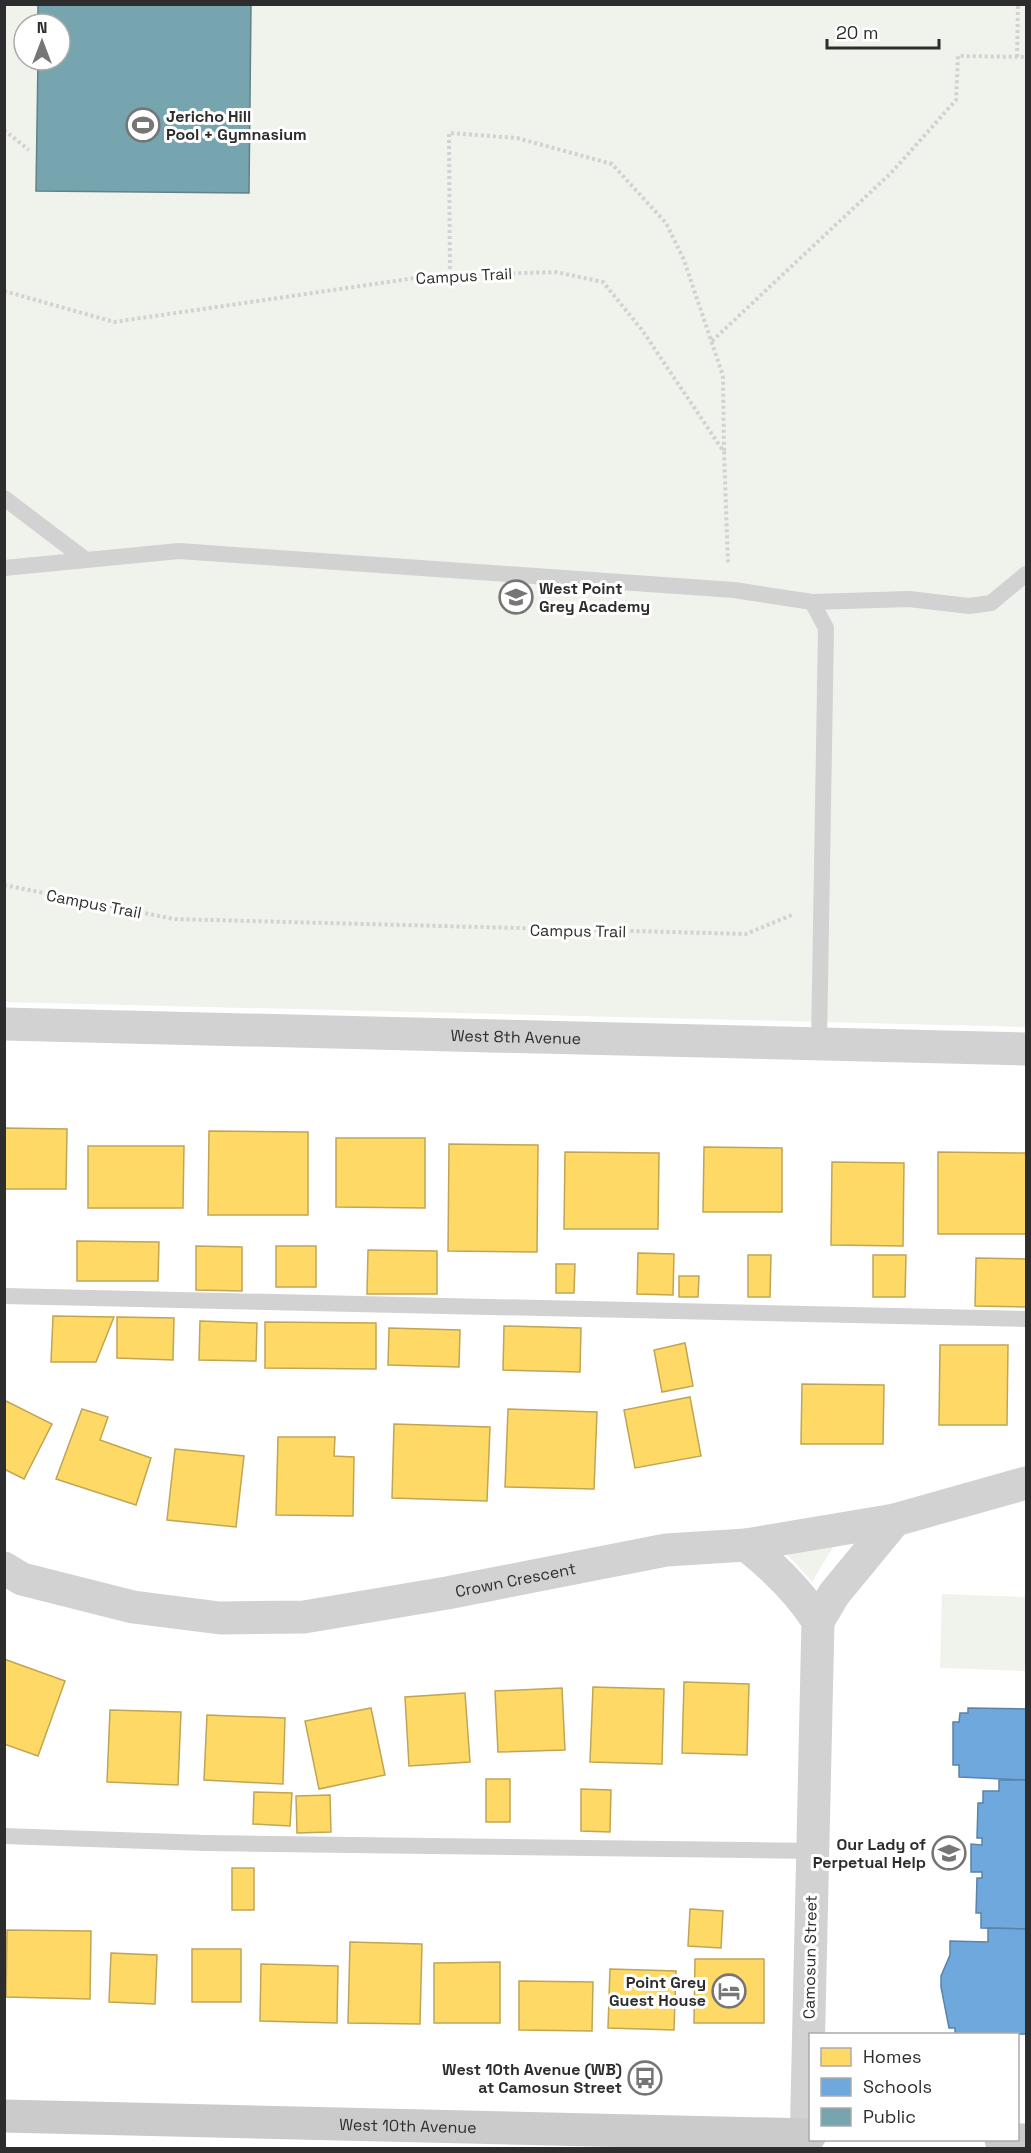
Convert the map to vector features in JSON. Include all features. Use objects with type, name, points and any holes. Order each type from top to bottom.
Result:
[{"type":"main road","name":"West 10th Avenue","points":[[4,2116],[807,2139]]},
{"type":"street","name":"West 8th Avenue","points":[[4,1024],[1026,1049]]},
{"type":"street","name":"Crown Crescent","points":[[4,1568],[22,1578],[133,1607],[220,1618],[304,1617],[447,1593],[666,1550],[746,1545],[895,1520],[1026,1483]]},
{"type":"street","name":"Camosun Street","points":[[807,2139],[818,1621],[834,1594],[895,1520]]},
{"type":"street","points":[[746,1545],[776,1568],[804,1599],[818,1621]]},
{"type":"lane","points":[[4,498],[86,560]]},
{"type":"lane","points":[[4,568],[179,551],[734,590],[812,602],[909,599],[969,606],[991,603],[1026,574]]},
{"type":"lane","points":[[812,602],[826,628],[819,1044]]},
{"type":"lane","points":[[4,1296],[1026,1319]]},
{"type":"lane","points":[[4,1836],[205,1843],[812,1851]]},
{"type":"path","points":[[1017,57],[1018,4]]},
{"type":"path","points":[[712,341],[892,172],[956,100],[958,56],[1026,57]]},
{"type":"path","points":[[4,130],[29,150]]},
{"type":"path","points":[[450,275],[449,133],[517,138],[612,164],[666,222],[684,260],[723,376],[728,569]]},
{"type":"path","name":"Campus Trail","points":[[4,291],[114,322],[429,276],[556,272],[603,282],[642,330],[724,452]]},
{"type":"path","name":"Campus Trail","points":[[4,885],[174,919],[746,934],[798,913]]},
{"type":"shaded area","name":"West Point Grey Academy","points":[[5,5],[1026,5],[1026,1027],[5,1002]]},
{"type":"shaded area","points":[[836,1542],[812,1582],[785,1552]]},
{"type":"shaded area","points":[[942,1594],[1026,1597],[1026,1671],[940,1668]]},
{"type":"building: Homes","points":[[4,1128],[67,1129],[66,1189],[4,1189]]},
{"type":"building: Homes","points":[[209,1131],[308,1132],[308,1215],[208,1215]]},
{"type":"building: Homes","points":[[336,1138],[425,1138],[425,1208],[336,1207]]},
{"type":"building: Homes","points":[[449,1144],[538,1145],[537,1252],[448,1251]]},
{"type":"building: Homes","points":[[88,1146],[184,1146],[183,1208],[88,1208]]},
{"type":"building: Homes","points":[[704,1147],[782,1148],[782,1212],[703,1212]]},
{"type":"building: Homes","points":[[565,1152],[659,1153],[658,1229],[564,1229]]},
{"type":"building: Homes","points":[[938,1152],[1026,1153],[1026,1234],[938,1234]]},
{"type":"building: Homes","points":[[832,1162],[904,1163],[903,1246],[831,1245]]},
{"type":"building: Homes","points":[[77,1241],[159,1242],[158,1281],[77,1281]]},
{"type":"building: Homes","points":[[196,1246],[242,1247],[242,1291],[196,1290]]},
{"type":"building: Homes","points":[[276,1246],[316,1246],[316,1287],[276,1287]]},
{"type":"building: Homes","points":[[368,1250],[437,1251],[437,1294],[367,1294]]},
{"type":"building: Homes","points":[[638,1253],[674,1254],[673,1295],[637,1294]]},
{"type":"building: Homes","points":[[748,1255],[771,1255],[770,1297],[748,1297]]},
{"type":"building: Homes","points":[[873,1255],[906,1255],[905,1297],[873,1297]]},
{"type":"building: Homes","points":[[976,1258],[1026,1259],[1026,1307],[975,1306]]},
{"type":"building: Homes","points":[[556,1264],[575,1264],[574,1293],[556,1293]]},
{"type":"building: Homes","points":[[679,1276],[699,1276],[698,1297],[679,1297]]},
{"type":"building: Homes","points":[[53,1316],[114,1317],[96,1362],[51,1362]]},
{"type":"building: Homes","points":[[117,1317],[174,1318],[173,1360],[117,1358]]},
{"type":"building: Homes","points":[[200,1321],[257,1323],[256,1361],[199,1360]]},
{"type":"building: Homes","points":[[265,1322],[376,1323],[376,1369],[265,1368]]},
{"type":"building: Homes","points":[[504,1326],[581,1328],[580,1372],[503,1370]]},
{"type":"building: Homes","points":[[389,1328],[460,1330],[459,1367],[388,1365]]},
{"type":"building: Homes","points":[[685,1343],[693,1386],[662,1392],[654,1350]]},
{"type":"building: Homes","points":[[940,1345],[1008,1345],[1007,1425],[939,1425]]},
{"type":"building: Homes","points":[[802,1384],[884,1385],[883,1444],[801,1444]]},
{"type":"building: Homes","points":[[690,1397],[701,1456],[635,1468],[624,1410]]},
{"type":"building: Homes","points":[[4,1400],[52,1424],[24,1479],[4,1469]]},
{"type":"building: Homes","points":[[82,1409],[108,1417],[100,1440],[151,1458],[136,1505],[56,1479]]},
{"type":"building: Homes","points":[[508,1409],[597,1412],[594,1489],[505,1487]]},
{"type":"building: Homes","points":[[394,1424],[490,1427],[487,1501],[392,1498]]},
{"type":"building: Homes","points":[[278,1437],[335,1437],[334,1456],[354,1457],[353,1516],[276,1515]]},
{"type":"building: Homes","points":[[175,1449],[244,1456],[236,1527],[167,1520]]},
{"type":"building: Homes","points":[[4,1659],[65,1681],[38,1756],[4,1744]]},
{"type":"building: Homes","points":[[684,1682],[749,1684],[747,1755],[682,1753]]},
{"type":"building: Homes","points":[[593,1687],[664,1689],[662,1764],[590,1762]]},
{"type":"building: Homes","points":[[562,1688],[565,1750],[498,1752],[495,1691]]},
{"type":"building: Homes","points":[[465,1693],[470,1762],[409,1766],[405,1697]]},
{"type":"building: Homes","points":[[371,1708],[385,1775],[319,1789],[305,1721]]},
{"type":"building: Homes","points":[[110,1710],[181,1712],[178,1785],[107,1782]]},
{"type":"building: Homes","points":[[207,1715],[285,1718],[283,1784],[204,1780]]},
{"type":"building: Homes","points":[[486,1779],[510,1779],[510,1822],[486,1822]]},
{"type":"building: Homes","points":[[581,1789],[611,1790],[610,1832],[581,1831]]},
{"type":"building: Homes","points":[[254,1792],[292,1793],[290,1826],[253,1824]]},
{"type":"building: Homes","points":[[330,1795],[331,1832],[297,1833],[296,1796]]},
{"type":"building: Homes","points":[[232,1868],[254,1868],[254,1910],[232,1910]]},
{"type":"building: Homes","points":[[690,1909],[723,1911],[721,1948],[688,1946]]},
{"type":"building: Homes","points":[[7,1930],[91,1931],[90,1999],[6,1997]]},
{"type":"building: Homes","points":[[350,1942],[422,1944],[420,2024],[348,2023]]},
{"type":"building: Homes","points":[[192,1949],[241,1949],[241,2002],[192,2002]]},
{"type":"building: Homes","points":[[111,1953],[157,1955],[155,2004],[109,2002]]},
{"type":"building: Homes","name":"Point Grey Guest House","points":[[695,1959],[764,1959],[764,2023],[694,2023]]},
{"type":"building: Homes","points":[[500,1962],[500,2023],[434,2023],[434,1963]]},
{"type":"building: Homes","points":[[261,1964],[338,1966],[337,2023],[260,2021]]},
{"type":"building: Homes","points":[[610,1969],[676,1971],[674,2030],[608,2028]]},
{"type":"building: Homes","points":[[519,1981],[593,1982],[592,2031],[519,2030]]},
{"type":"building: Schools","points":[[968,1708],[1026,1709],[1026,1780],[959,1777],[959,1765],[953,1765],[953,1722],[959,1722],[960,1713],[968,1713]]},
{"type":"building: Schools","points":[[999,1780],[1026,1780],[1026,1929],[981,1928],[981,1913],[976,1913],[977,1878],[982,1878],[982,1872],[971,1872],[971,1844],[982,1845],[982,1838],[977,1838],[978,1803],[983,1803],[983,1791],[999,1791]]},
{"type":"building: Schools","points":[[988,1928],[1026,1929],[1026,2034],[955,2033],[955,2028],[949,2028],[941,1976],[950,1955],[950,1941],[988,1942]]},
{"type":"building: Public","name":"Jericho Hill Pool + Gymnasium","points":[[38,4],[251,4],[249,193],[36,191],[38,72],[72,72],[72,12],[38,12]]},
{"type":"place","name":"Jericho Hill Pool + Gymnasium","points":[[143,125]]},
{"type":"place","name":"West Point Grey Academy","points":[[516,597]]},
{"type":"place","name":"Our Lady of Perpetual Help","points":[[949,1853]]},
{"type":"place","name":"Point Grey Guest House","points":[[729,1991]]},
{"type":"place","name":"West 10th Avenue (WB) at Camosun Street","points":[[645,2078]]}]
